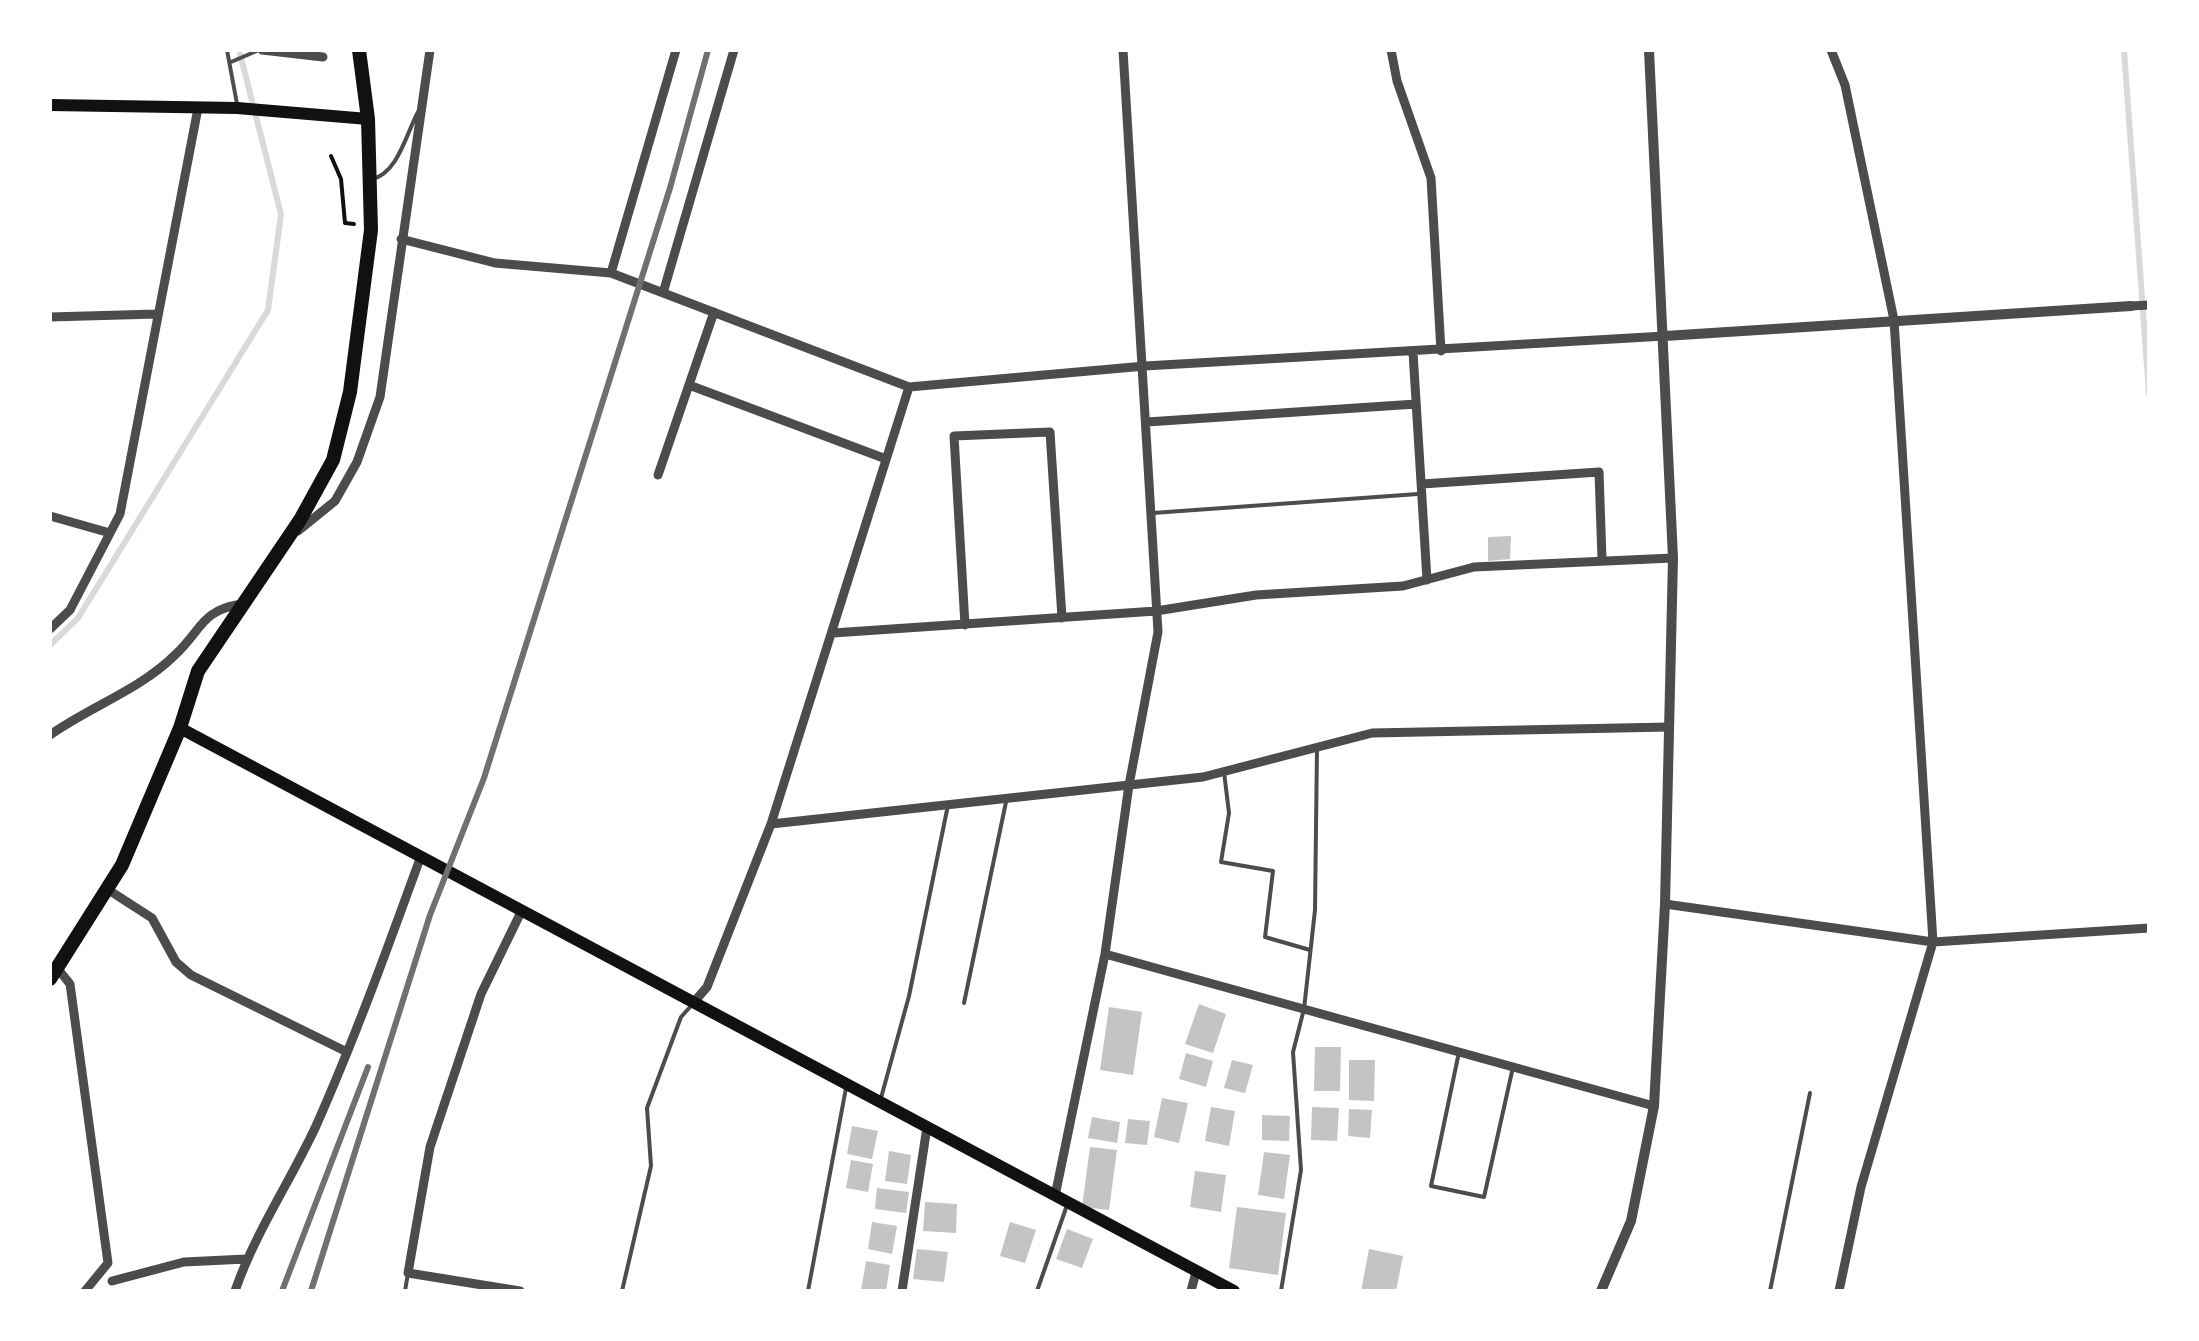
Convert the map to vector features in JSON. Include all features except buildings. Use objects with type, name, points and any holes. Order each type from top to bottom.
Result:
[{"type":"highway","points":[[54,974],[122,865],[180,728],[198,671],[285,541],[333,460],[350,392],[371,230],[368,120],[359,50]]},
{"type":"main road","points":[[50,105],[237,108],[368,120]]},
{"type":"main road","points":[[180,728],[1234,1291]]},
{"type":"street","points":[[285,541],[335,502],[357,462],[380,397],[430,50]]},
{"type":"street","points":[[611,274],[676,50]]},
{"type":"street","points":[[664,293],[734,50]]},
{"type":"street","points":[[1061,1200],[1105,954],[1128,785],[1158,632],[1123,50]]},
{"type":"street","points":[[1391,50],[1396,81],[1431,178],[1440,351]]},
{"type":"street","points":[[1601,1291],[1631,1221],[1654,1106],[1665,904],[1672,558],[1666,336],[1649,50]]},
{"type":"street","points":[[1831,50],[1846,85],[1894,320],[1933,942],[1861,1187],[1839,1291]]},
{"type":"street","points":[[257,51],[322,57]]},
{"type":"street","points":[[50,628],[70,610],[120,514],[198,108]]},
{"type":"street","points":[[401,239],[495,263],[611,274],[909,386],[1145,366],[2149,306]]},
{"type":"street","points":[[658,475],[714,312]]},
{"type":"street","points":[[50,317],[157,314]]},
{"type":"street","points":[[1413,352],[1427,580]]},
{"type":"street","points":[[689,385],[886,460]]},
{"type":"street","points":[[694,1002],[707,988],[772,824],[909,386]]},
{"type":"street","points":[[1147,422],[1416,404]]},
{"type":"street","points":[[965,625],[954,436],[1050,432],[1062,618]]},
{"type":"street","points":[[1422,489],[1599,472],[1602,559]]},
{"type":"street","points":[[50,516],[110,532]]},
{"type":"street","points":[[833,633],[1156,611],[1256,595],[1403,586],[1474,566],[1672,558]]},
{"type":"street","points":[[50,735],[86,710],[151,678],[214,609],[241,604]]},
{"type":"street","points":[[772,824],[1224,772],[1372,733],[1669,727]]},
{"type":"street","points":[[236,1291],[246,1259],[314,1129],[347,1052],[421,856]]},
{"type":"street","points":[[107,889],[152,918],[176,962],[191,975],[347,1052]]},
{"type":"street","points":[[1665,904],[1933,942],[2149,928]]},
{"type":"street","points":[[520,1291],[408,1272],[430,1146],[482,994],[522,910]]},
{"type":"street","points":[[1105,954],[1654,1106]]},
{"type":"street","points":[[54,974],[70,984],[108,1263],[115,1286],[184,1262],[246,1259]]},
{"type":"street","points":[[902,1291],[927,1127]]},
{"type":"street","points":[[85,1291],[108,1263]]},
{"type":"street","points":[[1191,1291],[1196,1272]]},
{"type":"lane","points":[[226,50],[237,108]]},
{"type":"lane","points":[[231,62],[257,51]]},
{"type":"lane","points":[[371,179],[384,176],[393,165],[422,103]]},
{"type":"lane","points":[[1152,514],[1422,489]]},
{"type":"lane","points":[[1281,1291],[1301,1170],[1294,1052],[1304,1009],[1310,950],[1317,747]]},
{"type":"lane","points":[[1224,772],[1228,812],[1221,862],[1274,872],[1265,938],[1310,950]]},
{"type":"lane","points":[[964,1003],[1006,798]]},
{"type":"lane","points":[[880,1102],[909,996],[948,805]]},
{"type":"lane","points":[[622,1291],[652,1166],[647,1108],[682,1017],[694,1002]]},
{"type":"lane","points":[[1459,1052],[1431,1186],[1484,1198],[1513,1067]]},
{"type":"lane","points":[[808,1291],[846,1083]]},
{"type":"lane","points":[[1770,1291],[1810,1094]]},
{"type":"lane","points":[[1038,1291],[1061,1200]]},
{"type":"lane","points":[[404,1291],[408,1272]]},
{"type":"path","points":[[331,156],[342,179],[344,224]]},
{"type":"waterway","points":[[50,645],[78,618],[268,310],[281,214],[239,50]]},
{"type":"waterway","points":[[2124,50],[2149,394]]},
{"type":"railway","points":[[311,1291],[430,915],[484,778],[670,188],[708,50]]},
{"type":"railway","points":[[282,1291],[368,1067]]}]
